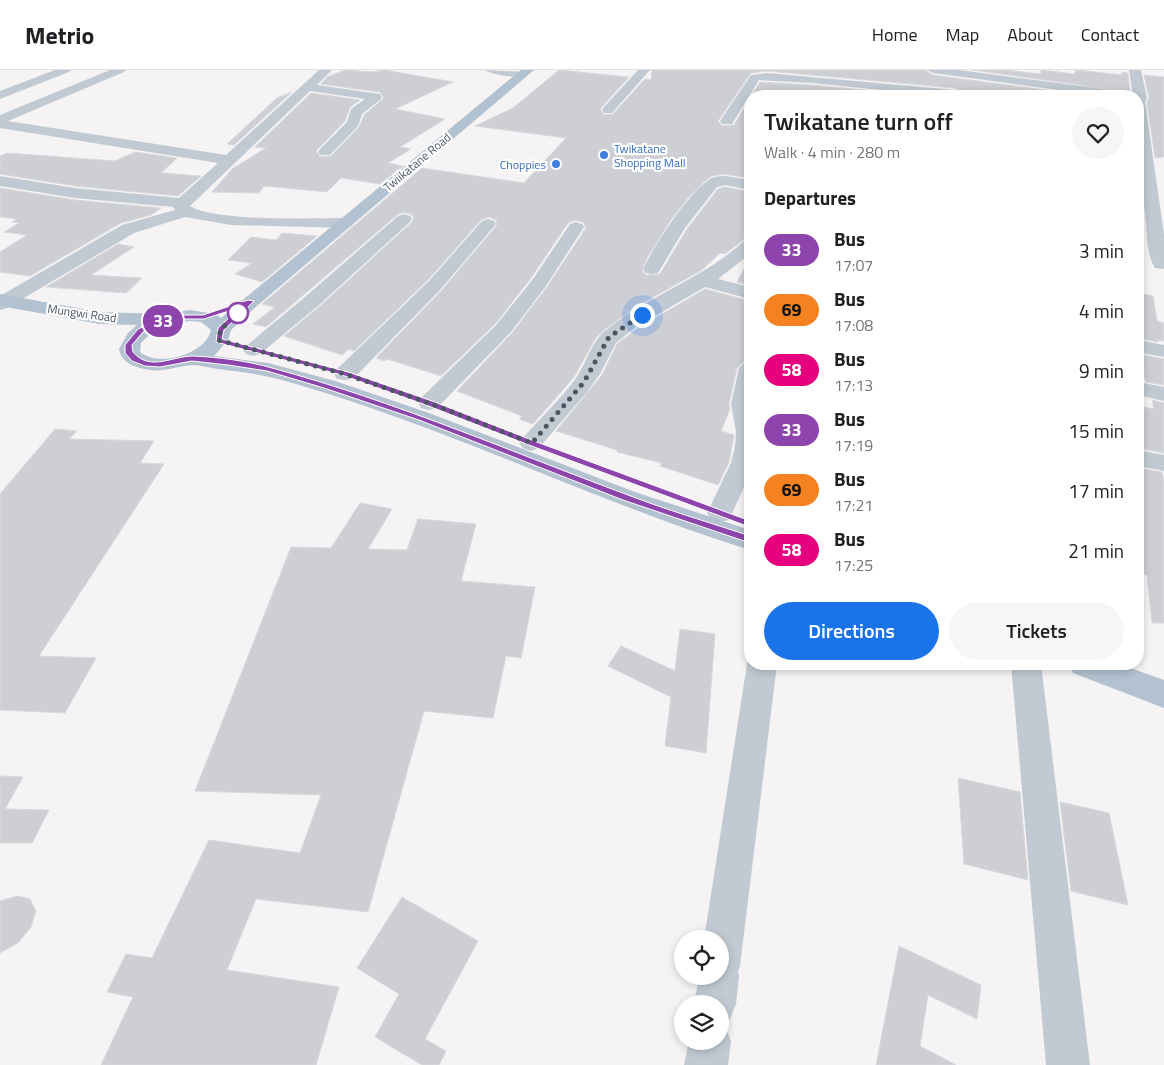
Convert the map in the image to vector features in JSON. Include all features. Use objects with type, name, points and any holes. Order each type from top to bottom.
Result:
[{"type":"main road","name":"Twiikatane Road","points":[[192,358],[213,347],[220,335],[251,301],[525,72]]},
{"type":"main road","points":[[251,301],[204,317],[178,317],[164,320],[141,331],[129,345],[129,353],[134,359],[145,363],[160,365],[192,358],[268,369],[327,386],[421,418],[626,498],[744,538]]},
{"type":"main road","name":"Mungwi Road","points":[[1,304],[100,318],[164,320]]},
{"type":"main road","name":"Mungwi Road","points":[[1,304],[108,335],[129,345]]},
{"type":"main road","points":[[204,317],[212,320],[220,335],[253,350],[345,374],[429,403],[744,522]]},
{"type":"main road","points":[[1144,668],[1164,675]]},
{"type":"main road","points":[[1100,670],[1164,694]]},
{"type":"street","points":[[0,95],[65,70]]},
{"type":"street","points":[[0,120],[120,70]]},
{"type":"street","points":[[1,304],[128,229],[184,207],[229,160],[326,70]]},
{"type":"street","points":[[492,70],[525,72]]},
{"type":"street","points":[[608,110],[644,70]]},
{"type":"street","points":[[933,70],[962,74],[994,74],[1087,90]]},
{"type":"street","points":[[1121,71],[1135,71],[1136,90]]},
{"type":"street","points":[[957,90],[962,74]]},
{"type":"street","points":[[747,90],[755,77],[767,76],[910,90]]},
{"type":"street","points":[[308,87],[376,98],[356,112],[353,123],[325,152]]},
{"type":"street","points":[[727,121],[744,94]]},
{"type":"street","points":[[1144,98],[1156,100]]},
{"type":"street","points":[[0,124],[229,160]]},
{"type":"street","points":[[1144,165],[1161,264]]},
{"type":"street","points":[[652,268],[678,222],[712,184],[723,180],[744,185]]},
{"type":"street","points":[[0,181],[184,207],[206,218],[346,223]]},
{"type":"street","points":[[253,350],[312,302],[404,219]]},
{"type":"street","points":[[345,374],[435,285],[488,224]]},
{"type":"street","points":[[429,403],[504,328],[540,282],[576,226]]},
{"type":"street","points":[[1144,243],[1157,245]]},
{"type":"street","points":[[532,443],[584,382],[609,337],[656,306],[702,281],[744,251]]},
{"type":"street","points":[[702,281],[744,291]]},
{"type":"street","points":[[1144,347],[1164,351]]},
{"type":"street","points":[[1144,390],[1164,394]]},
{"type":"street","points":[[744,395],[742,404],[744,413]]},
{"type":"street","points":[[720,513],[744,459]]},
{"type":"street","points":[[1144,459],[1164,463]]},
{"type":"street","points":[[725,930],[761,670]]},
{"type":"street","points":[[1027,670],[1068,1065]]},
{"type":"street","points":[[706,1065],[708,1050]]},
{"type":"building","points":[[345,70],[373,72],[385,70],[453,82],[395,109],[445,119],[400,147],[411,149],[388,163],[403,166],[380,184],[341,178],[327,192],[264,186],[259,193],[212,192],[232,169],[266,148],[255,147],[311,93],[360,100],[350,107],[345,121],[316,151],[320,157],[331,156],[359,127],[364,115],[384,98],[380,92],[321,84],[327,77]]},
{"type":"building","points":[[559,70],[629,77],[600,109],[604,115],[613,114],[645,79],[651,80],[652,70],[925,70],[933,75],[1045,90],[958,90],[955,88],[767,71],[751,73],[718,121],[722,126],[734,125],[744,108],[744,177],[723,174],[712,176],[706,180],[688,198],[670,221],[647,258],[642,270],[646,275],[660,274],[687,229],[718,189],[725,187],[744,191],[744,240],[725,254],[720,253],[702,270],[639,305],[605,329],[595,339],[574,377],[533,424],[519,419],[522,416],[457,391],[512,333],[547,287],[586,228],[583,222],[575,220],[568,223],[531,278],[496,323],[441,376],[387,359],[384,361],[376,358],[442,290],[497,225],[496,220],[489,217],[481,220],[428,280],[354,351],[349,349],[342,355],[284,336],[320,306],[411,223],[414,218],[411,214],[403,212],[397,215],[266,327],[253,324],[275,307],[262,304],[422,168],[524,183],[566,138],[475,126],[513,108]]},
{"type":"building","points":[[973,70],[1005,70],[1041,74],[1041,70],[1074,74],[1076,70],[1122,75],[1122,72],[1128,73],[1130,90],[1116,90]]},
{"type":"building","points":[[1144,75],[1164,77],[1164,157],[1155,158],[1147,101],[1149,98]]},
{"type":"building","points":[[760,82],[864,90],[755,90]]},
{"type":"building","points":[[292,92],[234,145],[227,144],[277,98]]},
{"type":"building","points":[[135,152],[177,158],[161,173],[201,176],[178,196],[75,186],[0,174],[0,156],[7,153],[115,161]]},
{"type":"building","points":[[0,188],[75,200],[161,208],[151,215],[121,223],[30,276],[0,272],[0,252],[27,235],[4,232],[19,223],[12,222],[17,219],[0,217]]},
{"type":"building","points":[[282,233],[317,236],[262,282],[235,274],[252,263],[228,260],[251,237],[276,240]]},
{"type":"building","points":[[118,244],[134,247],[91,275],[142,278],[126,293],[46,287]]},
{"type":"building","points":[[744,269],[744,284],[737,282]]},
{"type":"building","points":[[705,289],[744,299],[744,362],[737,368],[729,404],[730,409],[721,431],[734,435],[729,462],[718,485],[660,466],[662,463],[617,452],[617,450],[556,431],[602,375],[617,344],[637,329]]},
{"type":"building","points":[[1144,294],[1153,296],[1157,321],[1164,323],[1164,341],[1157,340],[1158,342],[1144,339]]},
{"type":"building","points":[[1144,355],[1164,359],[1164,385],[1146,382]]},
{"type":"building","points":[[1152,400],[1164,403],[1164,453],[1144,449],[1144,407],[1154,409]]},
{"type":"building","points":[[55,429],[77,431],[69,439],[154,441],[140,463],[164,464],[39,656],[96,658],[65,713],[0,710],[0,494]]},
{"type":"building","points":[[1144,469],[1162,472],[1164,482],[1164,623],[1152,623],[1147,575],[1144,574]]},
{"type":"building","points":[[360,503],[392,509],[368,549],[407,550],[418,519],[476,524],[461,581],[535,587],[521,658],[506,656],[493,718],[424,711],[368,912],[256,899],[227,970],[339,987],[316,1065],[101,1065],[133,997],[107,992],[126,954],[152,958],[209,840],[300,853],[321,795],[195,791],[291,547],[331,548]]},
{"type":"building","points":[[680,629],[715,634],[706,753],[665,746],[671,697],[608,666],[621,646],[675,671]]},
{"type":"building","points":[[0,776],[23,777],[5,809],[49,810],[32,843],[0,843]]},
{"type":"building","points":[[958,778],[1020,792],[1028,880],[964,864]]},
{"type":"building","points":[[1060,802],[1109,813],[1128,905],[1071,891]]},
{"type":"building","points":[[17,896],[30,899],[36,911],[31,927],[18,943],[0,953],[0,901]]},
{"type":"building","points":[[402,897],[478,941],[425,1039],[446,1051],[439,1065],[422,1065],[375,1037],[399,994],[357,968]]},
{"type":"building","points":[[899,946],[981,985],[977,1019],[928,995],[920,1046],[956,1065],[876,1065]]},
{"type":"bus line","name":"33","points":[[744,522],[429,403],[345,374],[218,340],[221,329],[251,301],[204,317],[178,317],[164,320],[141,331],[133,338],[129,345],[129,353],[134,359],[145,363],[160,365],[192,358],[268,369],[327,386],[421,418],[626,498],[744,538]]},
{"type":"place","name":"Twikatane Shopping Mall","points":[[604,155]]},
{"type":"place","name":"Choppies","points":[[556,164]]},
{"type":"route","points":[[238,313],[241,310],[221,329],[218,340],[345,374],[429,403],[532,443],[584,382],[609,337],[642,315]]}]
